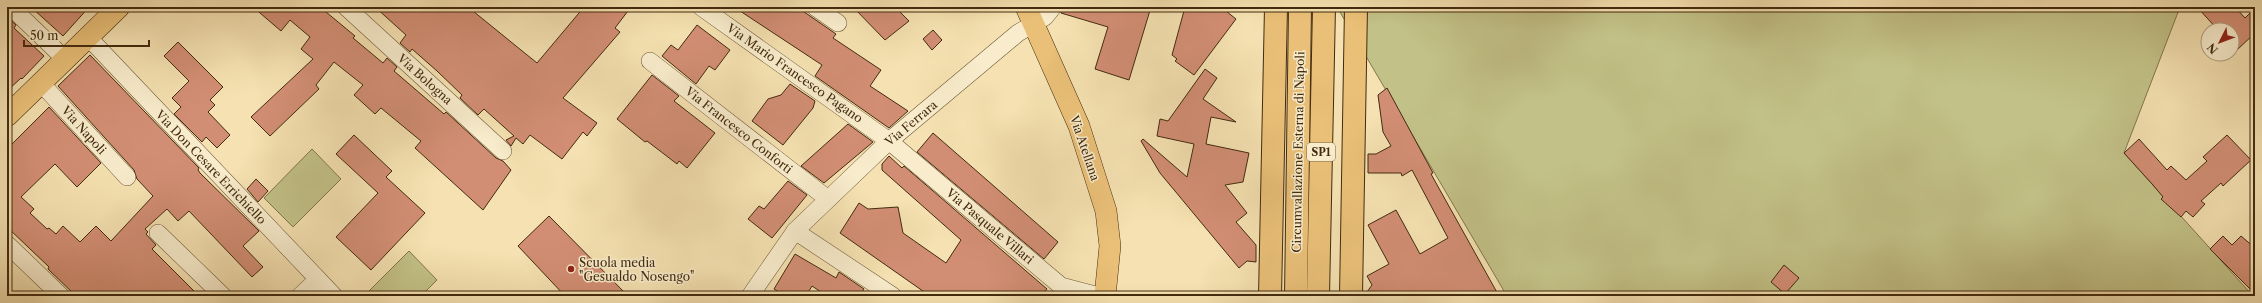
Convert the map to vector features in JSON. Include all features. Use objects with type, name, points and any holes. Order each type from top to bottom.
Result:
[{"type":"highway","points":[[1270,296],[1276,7]]},
{"type":"highway","name":"Circumvallazione Esterna di Napoli","points":[[1296,296],[1300,7]]},
{"type":"highway","name":"Circumvallazione Esterna di Napoli","points":[[1318,296],[1324,7]]},
{"type":"highway","points":[[1351,296],[1356,7]]},
{"type":"main road","points":[[7,116],[120,7]]},
{"type":"main road","name":"Via Atellana","points":[[1029,15],[1079,126],[1106,211],[1110,246],[1105,296]]},
{"type":"street","points":[[11,7],[65,60]]},
{"type":"street","name":"Via Bologna","points":[[346,7],[503,151]]},
{"type":"street","name":"Via Mario Francesco Pagano","points":[[701,7],[889,141]]},
{"type":"street","points":[[815,7],[838,23]]},
{"type":"street","name":"Via Ferrara","points":[[750,296],[795,231],[828,199],[889,141],[1029,15],[1045,17],[1053,7]]},
{"type":"street","name":"Via Don Cesare Errichiello","points":[[88,37],[334,296]]},
{"type":"street","name":"Via Francesco Conforti","points":[[650,61],[828,199]]},
{"type":"street","name":"Via Napoli","points":[[41,83],[127,177]]},
{"type":"street","name":"Via Pasquale Villari","points":[[889,141],[1061,286],[1099,296]]},
{"type":"street","points":[[795,231],[893,296]]},
{"type":"street","points":[[158,233],[223,296]]},
{"type":"street","points":[[7,244],[61,296]]},
{"type":"street","points":[[300,296],[318,279]]},
{"type":"shaded area","points":[[1337,7],[2180,7],[2124,153],[2253,296],[1507,296]]},
{"type":"shaded area","points":[[312,149],[341,179],[293,227],[264,198]]},
{"type":"shaded area","points":[[409,251],[437,280],[421,296],[364,296]]},
{"type":"building","points":[[25,7],[89,7],[63,36],[32,8],[29,11]]},
{"type":"building","points":[[253,7],[320,7],[355,36],[353,38],[383,63],[387,58],[397,67],[394,71],[444,114],[446,112],[496,158],[503,161],[511,170],[483,210],[415,148],[421,141],[381,108],[375,114],[354,95],[363,85],[334,62],[316,85],[319,89],[270,136],[251,117],[313,59],[301,49],[310,37],[290,20],[281,31]]},
{"type":"building","points":[[375,7],[468,7],[537,63],[584,7],[631,7],[615,28],[620,32],[563,98],[597,123],[587,136],[583,132],[562,159],[530,135],[523,144],[516,138],[511,146],[506,140],[514,136],[484,109],[478,115],[460,98],[462,95],[437,71],[412,49],[410,52],[400,43],[406,35]]},
{"type":"building","points":[[734,7],[797,7],[836,34],[833,38],[881,70],[870,86],[908,111],[889,128],[815,76],[822,65]]},
{"type":"building","points":[[853,7],[895,7],[909,21],[885,40]]},
{"type":"building","points":[[1063,7],[1151,7],[1129,80],[1095,69],[1108,27],[1061,13]]},
{"type":"building","points":[[1185,7],[1221,7],[1236,19],[1194,75],[1175,61],[1177,59],[1172,55]]},
{"type":"building","points":[[2197,7],[2235,7],[2245,18],[2255,8],[2255,33],[2240,47],[2240,22],[2211,22]]},
{"type":"building","points":[[7,17],[16,25],[14,28],[44,56],[22,79],[21,78],[7,91]]},
{"type":"building","points":[[697,25],[730,50],[715,70],[709,66],[696,84],[662,56],[671,45],[678,50]]},
{"type":"building","points":[[933,30],[942,40],[932,50],[923,39]]},
{"type":"building","points":[[178,42],[223,87],[210,100],[215,105],[208,112],[230,135],[217,148],[206,137],[202,142],[174,114],[181,107],[172,98],[189,81],[164,56]]},
{"type":"building","points":[[90,55],[199,168],[198,170],[200,173],[259,231],[243,246],[263,267],[252,277],[189,211],[178,221],[167,209],[145,229],[148,232],[146,234],[156,245],[152,249],[199,296],[76,296],[48,269],[49,267],[7,227],[7,149],[49,107],[101,163],[77,187],[55,164],[21,197],[34,209],[30,213],[47,229],[49,228],[56,234],[63,226],[80,242],[96,226],[111,241],[153,196],[137,179],[134,170],[58,86]]},
{"type":"building","points":[[1205,69],[1217,78],[1203,99],[1236,122],[1211,117],[1206,144],[1249,153],[1243,182],[1225,185],[1247,213],[1236,222],[1256,245],[1256,262],[1247,261],[1239,268],[1160,173],[1141,141],[1143,139],[1187,177],[1194,144],[1157,136],[1160,119],[1168,121]]},
{"type":"building","points":[[652,75],[679,96],[674,101],[715,133],[687,168],[679,161],[677,164],[647,141],[645,142],[617,119]]},
{"type":"building","points":[[790,84],[815,101],[813,108],[783,145],[752,121],[768,99],[781,95]]},
{"type":"building","points":[[1387,88],[1433,173],[1431,174],[1499,296],[1364,296],[1372,285],[1367,276],[1389,264],[1368,225],[1396,210],[1420,254],[1448,238],[1412,170],[1402,176],[1401,173],[1368,173],[1368,154],[1376,154],[1391,146],[1383,132],[1378,95]]},
{"type":"building","points":[[848,124],[873,142],[824,183],[801,166]]},
{"type":"building","points":[[933,133],[1058,242],[1044,259],[917,152]]},
{"type":"building","points":[[354,135],[392,171],[386,177],[425,213],[371,270],[336,237],[378,193],[336,154]]},
{"type":"building","points":[[2227,135],[2251,160],[2223,186],[2221,183],[2201,201],[2205,204],[2193,217],[2186,211],[2181,217],[2161,199],[2163,197],[2124,153],[2139,139],[2167,170],[2171,166],[2186,180],[2207,161],[2203,157]]},
{"type":"building","points":[[889,156],[902,168],[904,166],[1047,289],[1041,296],[930,296],[840,233],[859,203],[868,209],[898,207],[903,233],[946,263],[961,240],[882,170],[882,164]]},
{"type":"building","points":[[256,179],[268,191],[258,202],[247,189]]},
{"type":"building","points":[[788,181],[807,195],[772,238],[748,219],[759,206],[764,209]]},
{"type":"building","name":"Scuola media \"Gesualdo Nosengo\"","points":[[549,216],[628,296],[565,296],[518,246]]},
{"type":"building","points":[[2223,236],[2232,245],[2241,236],[2255,248],[2255,294],[2210,249]]},
{"type":"building","points":[[795,254],[836,278],[839,272],[864,289],[859,296],[827,296],[812,286],[806,296],[785,296],[774,289]]},
{"type":"building","points":[[1784,265],[1799,278],[1785,294],[1771,282]]},
{"type":"place","name":"Scuola media \"Gesualdo Nosengo\"","points":[[571,269]]}]
